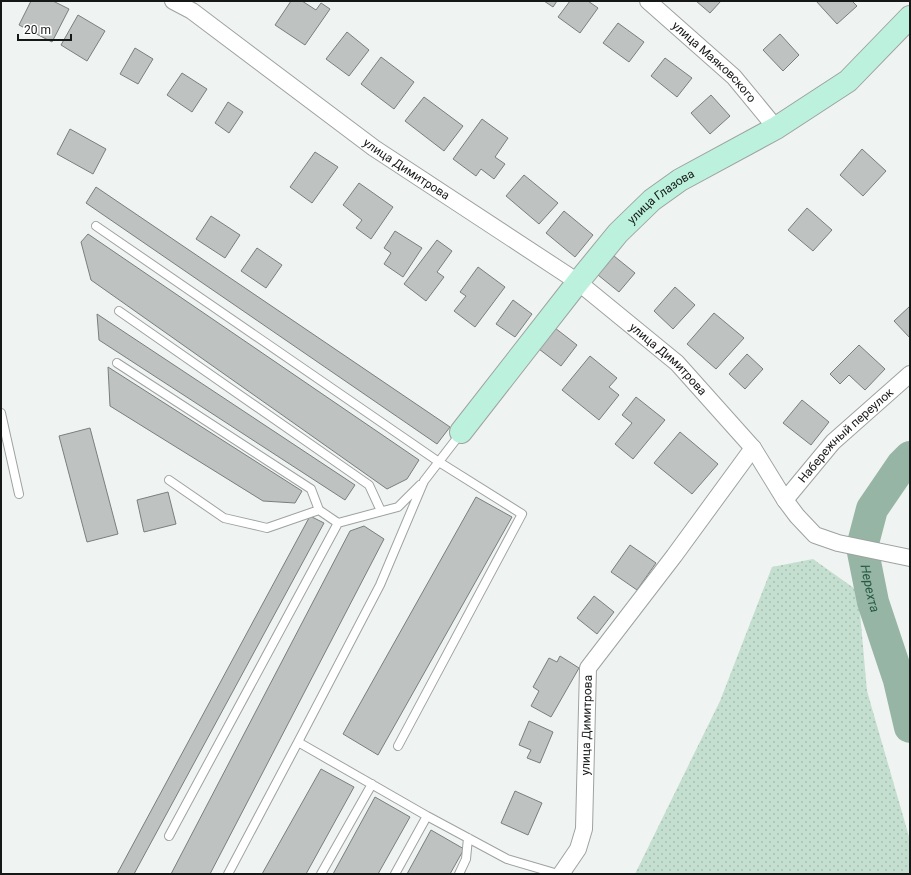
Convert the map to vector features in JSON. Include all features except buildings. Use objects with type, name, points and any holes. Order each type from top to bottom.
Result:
[{"type":"street","name":"улица Димитрова","points":[[173,1],[192,10],[374,148],[578,282],[677,363],[754,448],[588,668],[584,829],[578,850],[560,874]]},
{"type":"street","name":"улица Маяковского","points":[[648,1],[734,77],[776,128]]},
{"type":"street","name":"улица Глазова","points":[[461,432],[618,233],[652,200],[680,180],[776,128],[848,81],[910,17]]},
{"type":"street","name":"Набережный переулок","points":[[786,500],[833,442],[910,374]]},
{"type":"street","points":[[754,448],[797,516],[815,535],[838,543],[908,558]]},
{"type":"lane","points":[[96,226],[439,462],[522,514],[398,746]]},
{"type":"lane","points":[[119,311],[369,485],[381,511]]},
{"type":"lane","points":[[117,364],[311,488],[319,510],[338,523]]},
{"type":"lane","points":[[1,412],[19,494]]},
{"type":"lane","points":[[169,836],[338,523],[398,507],[424,481],[461,432]]},
{"type":"lane","points":[[169,480],[224,518],[267,528],[319,510]]},
{"type":"lane","points":[[228,874],[380,585],[424,481]]},
{"type":"lane","points":[[298,742],[427,816],[507,859],[560,874]]},
{"type":"lane","points":[[321,874],[372,784]]},
{"type":"lane","points":[[395,874],[427,816]]},
{"type":"lane","points":[[459,874],[466,859],[468,838]]},
{"type":"green space","points":[[813,559],[858,591],[867,691],[910,840],[910,874],[635,874],[720,701],[772,567]]},
{"type":"waterway","name":"Нерехта","points":[[910,457],[902,465],[872,509],[862,547],[873,602],[899,680],[910,727]]}]
